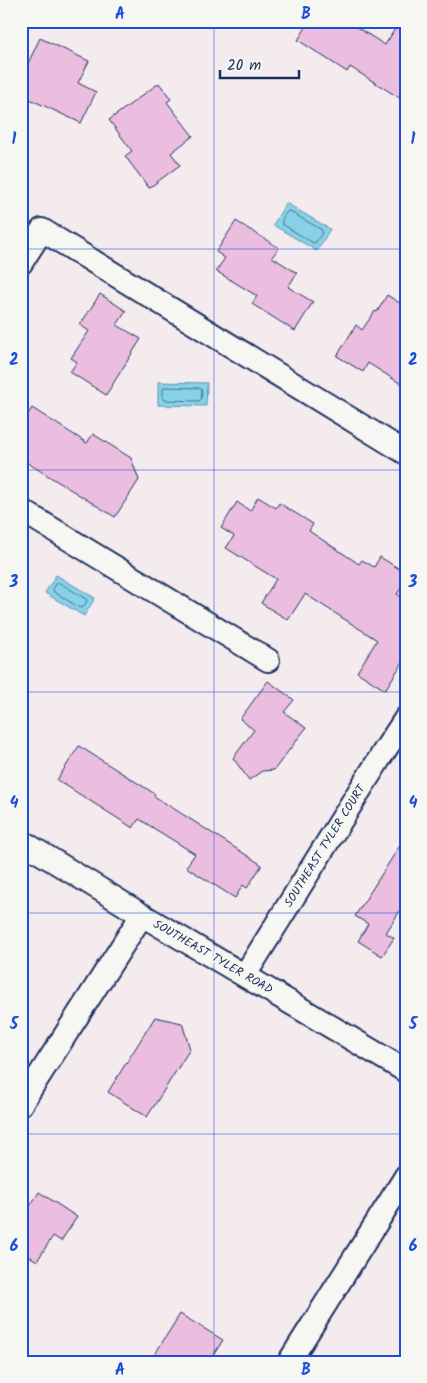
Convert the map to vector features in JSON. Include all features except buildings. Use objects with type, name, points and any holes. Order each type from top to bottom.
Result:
[{"type":"street","points":[[21,264],[42,230],[406,453]]},
{"type":"street","points":[[21,510],[268,660]]},
{"type":"street","name":"SOUTHEAST TYLER COURT","points":[[245,975],[406,718]]},
{"type":"street","name":"SOUTHEAST TYLER ROAD","points":[[21,842],[406,1071]]},
{"type":"street","points":[[21,1104],[142,915]]},
{"type":"street","points":[[289,1362],[406,1176]]},
{"type":"water","points":[[286,203],[330,229],[317,251],[273,225]]},
{"type":"water","points":[[158,382],[207,383],[206,406],[158,405]]},
{"type":"water","points":[[56,575],[95,598],[84,616],[45,593]]}]
